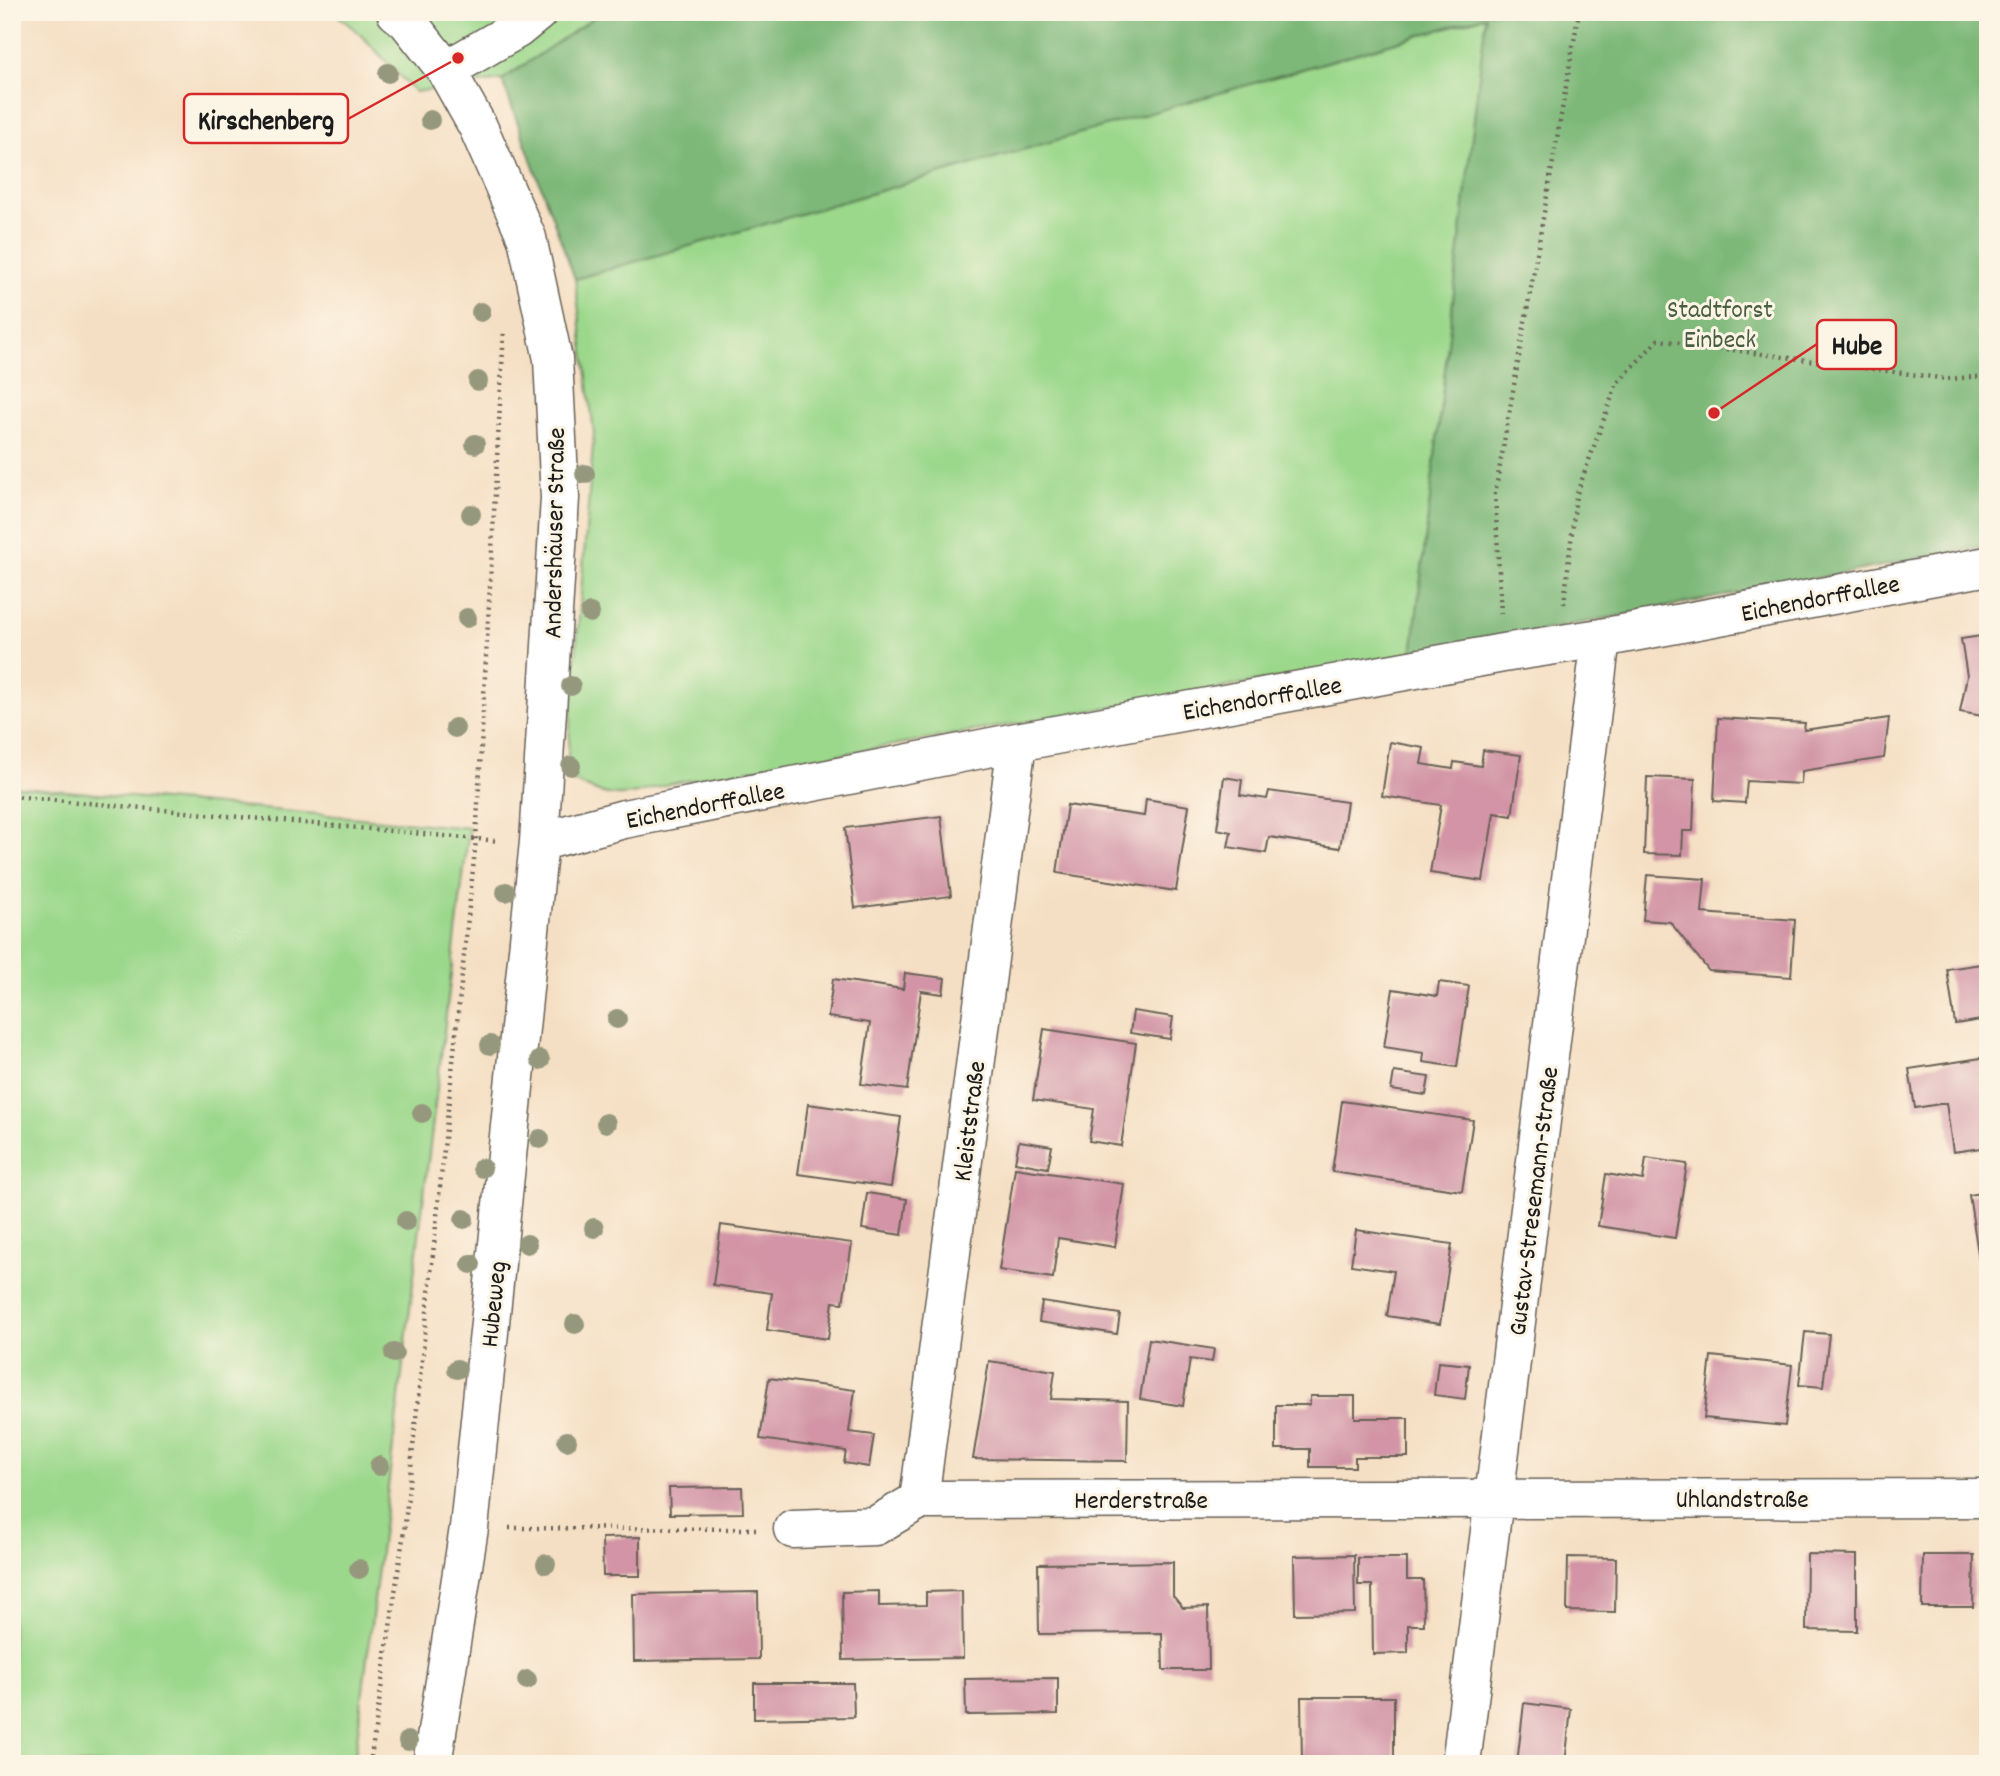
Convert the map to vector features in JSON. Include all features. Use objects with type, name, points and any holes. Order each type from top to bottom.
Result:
[{"type":"street","name":"Andershäuser Straße","points":[[396,12],[407,21],[446,70],[478,127],[527,238],[554,359],[560,498],[539,842]]},
{"type":"street","points":[[446,70],[517,29],[538,12]]},
{"type":"street","name":"Eichendorffallee","points":[[539,842],[624,819],[1017,742],[1988,566]]},
{"type":"street","name":"Gustav-Stresemann-Straße","points":[[1461,1764],[1601,638]]},
{"type":"street","name":"Kleiststraße","points":[[919,1500],[1017,742]]},
{"type":"street","name":"Hubeweg","points":[[432,1764],[470,1528],[539,842]]},
{"type":"street","name":"Uhlandstraße","points":[[1496,1498],[1988,1498]]},
{"type":"street","name":"Herderstraße","points":[[919,1500],[1496,1498]]},
{"type":"street","points":[[793,1529],[875,1526],[919,1500]]},
{"type":"path","points":[[1503,653],[1495,494],[1579,12]]},
{"type":"path","points":[[370,1764],[405,1524],[476,840],[504,327]]},
{"type":"path","points":[[1560,643],[1576,496],[1617,383],[1658,340],[1947,379],[1988,376]]},
{"type":"path","points":[[12,796],[476,840],[539,842]]},
{"type":"path","points":[[470,1528],[793,1529]]},
{"type":"green space","points":[[334,12],[602,12],[502,80],[415,92],[361,35]]},
{"type":"green space","name":"Stadtforst Einbeck","points":[[602,12],[1988,12],[1988,546],[1412,655],[1486,16],[575,279],[502,80]]},
{"type":"green space","points":[[1486,16],[1412,655],[669,784],[627,795],[595,791],[566,777],[594,433],[575,279]]},
{"type":"green space","points":[[12,786],[469,828],[354,1764],[12,1764]]},
{"type":"building","points":[[1988,635],[1988,717],[1960,712],[1967,676],[1961,639]]},
{"type":"building","points":[[1718,718],[1805,723],[1804,730],[1889,718],[1884,758],[1802,771],[1801,784],[1747,781],[1745,803],[1714,801]]},
{"type":"building","points":[[1390,742],[1424,748],[1421,764],[1453,769],[1454,762],[1481,766],[1483,750],[1521,755],[1512,816],[1494,813],[1483,881],[1430,873],[1441,805],[1382,796]]},
{"type":"building","points":[[1224,777],[1242,780],[1240,795],[1267,799],[1269,791],[1347,802],[1340,848],[1269,837],[1266,853],[1228,847],[1231,832],[1217,829]]},
{"type":"building","points":[[1647,777],[1695,779],[1693,831],[1683,831],[1682,855],[1644,854]]},
{"type":"building","points":[[1146,799],[1189,806],[1176,891],[1057,873],[1067,805],[1144,816]]},
{"type":"building","points":[[941,816],[951,896],[855,908],[845,828]]},
{"type":"building","points":[[1647,875],[1705,879],[1702,913],[1795,920],[1791,977],[1709,971],[1670,922],[1643,920]]},
{"type":"building","points":[[1988,963],[1988,1019],[1955,1024],[1947,969]]},
{"type":"building","points":[[905,973],[945,978],[943,994],[921,991],[907,1090],[861,1084],[870,1023],[828,1017],[833,979],[903,989]]},
{"type":"building","points":[[1439,982],[1469,986],[1457,1067],[1423,1062],[1424,1053],[1384,1047],[1393,989],[1437,996]]},
{"type":"building","points":[[1133,1011],[1173,1017],[1170,1039],[1130,1033]]},
{"type":"building","points":[[1044,1029],[1136,1043],[1121,1146],[1089,1141],[1094,1109],[1033,1100]]},
{"type":"building","points":[[1988,1057],[1988,1147],[1953,1152],[1946,1103],[1915,1108],[1909,1069]]},
{"type":"building","points":[[1394,1072],[1429,1077],[1426,1095],[1391,1090]]},
{"type":"building","points":[[1342,1101],[1473,1120],[1462,1191],[1332,1172]]},
{"type":"building","points":[[808,1104],[901,1117],[891,1187],[798,1174]]},
{"type":"building","points":[[1019,1141],[1052,1146],[1048,1168],[1015,1162]]},
{"type":"building","points":[[1646,1158],[1687,1164],[1675,1238],[1598,1226],[1606,1174],[1643,1180]]},
{"type":"building","points":[[1015,1168],[1124,1184],[1115,1247],[1058,1238],[1053,1278],[999,1270]]},
{"type":"building","points":[[1988,1192],[1988,1264],[1980,1266],[1969,1195]]},
{"type":"building","points":[[867,1193],[907,1199],[902,1235],[862,1229]]},
{"type":"building","points":[[721,1225],[852,1243],[843,1303],[833,1302],[828,1339],[767,1330],[772,1293],[713,1285]]},
{"type":"building","points":[[1356,1230],[1452,1244],[1440,1324],[1387,1316],[1394,1271],[1351,1265]]},
{"type":"building","points":[[1042,1302],[1120,1314],[1117,1334],[1039,1322]]},
{"type":"building","points":[[1805,1332],[1829,1334],[1823,1387],[1799,1385]]},
{"type":"building","points":[[1149,1339],[1214,1349],[1212,1362],[1190,1359],[1183,1406],[1140,1399]]},
{"type":"building","points":[[1711,1356],[1792,1365],[1785,1426],[1704,1418]]},
{"type":"building","points":[[989,1361],[1055,1371],[1051,1399],[1128,1401],[1127,1461],[973,1459]]},
{"type":"building","points":[[1438,1362],[1469,1365],[1465,1399],[1434,1395]]},
{"type":"building","points":[[769,1378],[855,1390],[849,1432],[874,1435],[869,1467],[844,1463],[846,1451],[760,1439]]},
{"type":"building","points":[[1310,1396],[1355,1396],[1355,1418],[1408,1418],[1408,1457],[1355,1457],[1355,1467],[1310,1467],[1310,1449],[1276,1449],[1276,1405],[1310,1405]]},
{"type":"building","points":[[742,1487],[743,1513],[670,1514],[669,1488]]},
{"type":"building","points":[[640,1537],[640,1576],[603,1576],[602,1538]]},
{"type":"building","points":[[1807,1554],[1857,1555],[1857,1631],[1806,1630]]},
{"type":"building","points":[[1354,1555],[1355,1613],[1295,1614],[1294,1556]]},
{"type":"building","points":[[1923,1555],[1974,1555],[1973,1607],[1922,1607]]},
{"type":"building","points":[[1568,1557],[1616,1558],[1615,1612],[1567,1611]]},
{"type":"building","points":[[1358,1558],[1407,1558],[1407,1580],[1423,1580],[1424,1625],[1408,1625],[1408,1653],[1373,1654],[1372,1585],[1358,1585]]},
{"type":"building","points":[[1173,1562],[1173,1596],[1183,1608],[1208,1607],[1209,1670],[1163,1670],[1162,1633],[1039,1634],[1038,1564]]},
{"type":"building","points":[[879,1591],[879,1606],[926,1605],[926,1592],[962,1591],[963,1658],[843,1660],[842,1592]]},
{"type":"building","points":[[758,1592],[759,1659],[634,1661],[633,1594]]},
{"type":"building","points":[[1058,1678],[1058,1714],[966,1715],[965,1679]]},
{"type":"building","points":[[754,1683],[853,1683],[854,1717],[754,1719]]},
{"type":"building","points":[[1301,1697],[1394,1697],[1394,1759],[1373,1760],[1373,1764],[1302,1764]]},
{"type":"building","points":[[1524,1703],[1571,1709],[1565,1764],[1517,1764]]},
{"type":"place","name":"Kirschenberg","points":[[458,58]]},
{"type":"place","name":"Hube","points":[[1714,413]]}]
